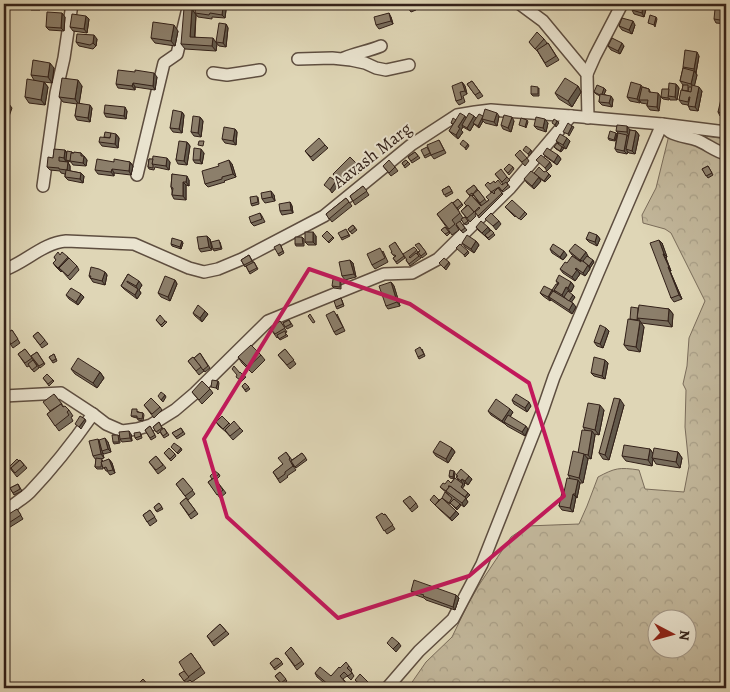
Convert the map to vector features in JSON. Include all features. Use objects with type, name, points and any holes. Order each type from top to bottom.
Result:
[{"type":"street","points":[[43,186],[56,93],[64,58],[72,4]]},
{"type":"street","points":[[137,175],[164,63],[176,54],[189,4]]},
{"type":"street","points":[[520,4],[543,21],[587,74]]},
{"type":"street","points":[[588,118],[587,74],[622,4]]},
{"type":"street","points":[[341,59],[381,46]]},
{"type":"street","points":[[298,58],[341,59],[365,63],[386,70],[409,65]]},
{"type":"street","points":[[213,73],[228,75],[260,70]]},
{"type":"street","name":"Aavash Marg","points":[[4,270],[49,245],[66,241],[134,244],[189,268],[204,272],[210,271],[242,259],[324,216],[411,144],[457,116],[475,112],[491,110],[572,116],[726,132]]},
{"type":"street","points":[[4,396],[61,393],[106,424],[122,431],[137,430],[151,425],[175,410],[202,386],[268,321],[384,274],[412,273],[438,259],[510,188],[572,116]]},
{"type":"street","points":[[387,688],[419,651],[452,619],[482,564],[554,378],[662,124],[668,132],[696,140],[726,154]]},
{"type":"street","points":[[4,515],[8,507],[28,494],[72,443],[93,414]]},
{"type":"highlighted area","points":[[309,269],[410,304],[529,383],[564,496],[469,576],[338,618],[227,517],[204,439]]},
{"type":"green space","points":[[670,131],[726,139],[726,688],[475,688],[471,683],[467,688],[408,688],[426,662],[452,637],[479,585],[511,537],[527,526],[579,524],[598,477],[613,470],[639,470],[645,489],[684,492],[689,466],[685,427],[686,390],[683,384],[687,366],[689,338],[705,301],[671,233],[665,229],[643,223],[642,215],[656,188]]},
{"type":"building","points":[[29,4],[38,4],[38,7],[28,6]]},
{"type":"building","points":[[201,4],[212,4],[211,7],[201,6]]},
{"type":"building","points":[[407,4],[412,4],[413,7],[408,8]]},
{"type":"building","points":[[633,4],[643,5],[642,13],[632,10]]},
{"type":"building","points":[[196,5],[223,7],[222,15],[195,13]]},
{"type":"building","points":[[184,8],[192,9],[190,37],[213,38],[212,46],[181,44]]},
{"type":"building","points":[[715,9],[726,10],[726,21],[714,19]]},
{"type":"building","points":[[47,12],[62,13],[61,28],[46,27]]},
{"type":"building","points":[[389,13],[391,21],[376,25],[374,17]]},
{"type":"building","points":[[72,14],[86,16],[84,29],[70,27]]},
{"type":"building","points":[[650,15],[656,17],[654,25],[648,23]]},
{"type":"building","points":[[622,18],[633,21],[629,30],[619,26]]},
{"type":"building","points":[[153,22],[174,25],[171,41],[151,38]]},
{"type":"building","points":[[219,23],[226,24],[223,43],[216,42]]},
{"type":"building","points":[[537,32],[544,39],[535,49],[529,42]]},
{"type":"building","points":[[77,34],[94,35],[93,43],[90,45],[76,42]]},
{"type":"building","points":[[612,38],[622,43],[618,51],[608,46]]},
{"type":"building","points":[[548,43],[556,56],[545,63],[537,50]]},
{"type":"building","points":[[685,50],[697,52],[694,69],[683,67]]},
{"type":"building","points":[[33,60],[50,63],[48,77],[31,75]]},
{"type":"building","points":[[683,68],[694,71],[691,84],[680,81]]},
{"type":"building","points":[[118,70],[154,73],[153,86],[133,83],[132,86],[116,84]]},
{"type":"building","points":[[62,78],[78,80],[75,99],[59,97]]},
{"type":"building","points":[[565,78],[578,86],[568,101],[555,93]]},
{"type":"building","points":[[27,79],[44,82],[41,100],[25,97]]},
{"type":"building","points":[[472,81],[480,92],[475,95],[467,84]]},
{"type":"building","points":[[462,82],[465,91],[460,92],[462,99],[456,101],[452,86]]},
{"type":"building","points":[[631,82],[641,85],[637,99],[627,97]]},
{"type":"building","points":[[669,83],[676,84],[675,97],[668,96]]},
{"type":"building","points":[[597,85],[604,88],[600,95],[594,92]]},
{"type":"building","points":[[683,85],[688,85],[688,91],[682,90]]},
{"type":"building","points":[[692,85],[699,87],[695,107],[688,106],[690,97],[688,102],[679,100],[681,90],[691,92]]},
{"type":"building","points":[[531,86],[538,87],[538,94],[531,94]]},
{"type":"building","points":[[642,87],[649,89],[649,92],[658,93],[657,107],[647,106],[648,100],[639,100]]},
{"type":"building","points":[[662,89],[669,89],[668,98],[661,97]]},
{"type":"building","points":[[600,94],[611,96],[609,103],[599,102]]},
{"type":"building","points":[[721,99],[726,101],[726,114],[718,112]]},
{"type":"building","points":[[4,102],[9,104],[4,118]]},
{"type":"building","points":[[77,103],[90,105],[88,118],[75,116]]},
{"type":"building","points":[[105,105],[125,107],[124,116],[104,113]]},
{"type":"building","points":[[485,109],[497,113],[494,122],[482,119]]},
{"type":"building","points":[[173,110],[182,112],[179,129],[170,128]]},
{"type":"building","points":[[460,113],[465,116],[458,127],[460,128],[456,135],[449,131]]},
{"type":"building","points":[[469,113],[474,116],[467,128],[462,125]]},
{"type":"building","points":[[479,114],[483,116],[478,126],[473,123]]},
{"type":"building","points":[[504,115],[512,117],[508,128],[501,125]]},
{"type":"building","points":[[193,116],[200,117],[198,133],[191,132]]},
{"type":"building","points":[[536,117],[545,119],[543,128],[534,126]]},
{"type":"building","points":[[521,118],[527,120],[525,127],[519,125]]},
{"type":"building","points":[[554,119],[557,121],[555,125],[552,123]]},
{"type":"building","points":[[568,123],[572,126],[568,134],[563,132]]},
{"type":"building","points":[[617,125],[627,126],[627,132],[616,131]]},
{"type":"building","points":[[224,127],[235,129],[233,141],[222,139]]},
{"type":"building","points":[[630,130],[636,131],[632,151],[626,149]]},
{"type":"building","points":[[610,131],[616,133],[614,140],[608,138]]},
{"type":"building","points":[[105,132],[111,133],[110,138],[104,137]]},
{"type":"building","points":[[111,133],[116,134],[115,144],[99,142],[100,137],[110,138]]},
{"type":"building","points":[[618,133],[627,135],[624,151],[615,149]]},
{"type":"building","points":[[560,134],[567,138],[563,145],[556,141]]},
{"type":"building","points":[[319,138],[325,145],[311,157],[305,151]]},
{"type":"building","points":[[439,140],[444,150],[431,155],[427,145]]},
{"type":"building","points":[[463,140],[468,144],[465,148],[460,144]]},
{"type":"building","points":[[179,141],[187,142],[184,161],[176,160]]},
{"type":"building","points":[[199,141],[204,141],[203,146],[198,145]]},
{"type":"building","points":[[557,143],[562,147],[560,151],[554,147]]},
{"type":"building","points":[[526,146],[531,150],[528,154],[523,150]]},
{"type":"building","points":[[427,147],[430,153],[424,156],[421,150]]},
{"type":"building","points":[[194,148],[201,149],[200,160],[193,160]]},
{"type":"building","points":[[547,148],[558,155],[554,162],[543,154]]},
{"type":"building","points":[[54,149],[65,150],[64,158],[59,157],[59,161],[68,162],[67,170],[47,167],[48,157],[53,158]]},
{"type":"building","points":[[520,150],[527,158],[522,162],[515,155]]},
{"type":"building","points":[[67,151],[72,152],[70,161],[66,160]]},
{"type":"building","points":[[415,152],[418,156],[411,161],[408,157]]},
{"type":"building","points":[[71,153],[81,153],[81,156],[84,156],[83,163],[70,161]]},
{"type":"building","points":[[541,155],[550,162],[545,168],[536,160]]},
{"type":"building","points":[[153,156],[167,158],[166,166],[152,164]]},
{"type":"building","points":[[350,157],[360,167],[355,171],[350,167],[338,180],[333,174]]},
{"type":"building","points":[[97,159],[114,162],[114,159],[130,162],[129,171],[112,169],[111,172],[95,170]]},
{"type":"building","points":[[149,159],[153,159],[153,168],[148,167]]},
{"type":"building","points":[[229,160],[233,174],[205,184],[202,171],[219,166],[218,164]]},
{"type":"building","points":[[389,160],[395,167],[389,173],[383,166]]},
{"type":"building","points":[[406,160],[408,162],[404,166],[402,163]]},
{"type":"building","points":[[509,164],[513,167],[508,173],[504,169]]},
{"type":"building","points":[[708,166],[712,173],[706,176],[702,169]]},
{"type":"building","points":[[539,167],[549,174],[544,181],[534,173]]},
{"type":"building","points":[[501,169],[507,177],[502,182],[495,174]]},
{"type":"building","points":[[66,170],[81,173],[80,179],[65,177]]},
{"type":"building","points":[[531,171],[539,177],[532,186],[524,179]]},
{"type":"building","points":[[172,174],[187,176],[186,182],[183,182],[183,196],[172,195]]},
{"type":"building","points":[[330,177],[336,181],[330,190],[324,185]]},
{"type":"building","points":[[498,180],[502,185],[506,182],[508,185],[502,191],[499,187],[491,192],[485,185],[488,182],[490,184],[494,181],[495,183]]},
{"type":"building","points":[[474,185],[477,189],[473,194],[474,196],[472,193],[469,195],[466,191]]},
{"type":"building","points":[[363,186],[367,191],[353,201],[350,196]]},
{"type":"building","points":[[449,186],[452,191],[444,195],[442,190]]},
{"type":"building","points":[[498,188],[502,193],[478,216],[475,212],[479,207],[474,212],[464,203],[471,195],[481,206],[489,200],[486,197],[492,192],[494,194]]},
{"type":"building","points":[[478,190],[485,199],[480,203],[473,194]]},
{"type":"building","points":[[271,191],[272,197],[262,199],[261,193]]},
{"type":"building","points":[[257,196],[258,202],[251,204],[250,197]]},
{"type":"building","points":[[346,198],[349,202],[329,219],[326,214]]},
{"type":"building","points":[[458,199],[462,204],[457,208],[453,203]]},
{"type":"building","points":[[512,200],[525,212],[519,219],[505,207]]},
{"type":"building","points":[[290,202],[291,210],[280,211],[279,204]]},
{"type":"building","points":[[452,202],[460,213],[452,220],[455,224],[449,229],[437,214]]},
{"type":"building","points":[[468,205],[474,212],[467,218],[461,211]]},
{"type":"building","points":[[260,213],[262,219],[251,223],[249,217]]},
{"type":"building","points":[[491,213],[499,221],[493,226],[485,219]]},
{"type":"building","points":[[465,217],[468,221],[464,224],[461,219]]},
{"type":"building","points":[[460,221],[465,228],[461,231],[456,224]]},
{"type":"building","points":[[481,221],[488,227],[482,233],[476,227]]},
{"type":"building","points":[[353,225],[355,228],[350,232],[348,229]]},
{"type":"building","points":[[445,227],[449,232],[445,234],[441,230]]},
{"type":"building","points":[[346,229],[349,235],[341,238],[338,233]]},
{"type":"building","points":[[491,230],[494,233],[488,238],[485,235]]},
{"type":"building","points":[[327,231],[333,237],[328,242],[322,236]]},
{"type":"building","points":[[305,232],[313,232],[313,242],[305,242]]},
{"type":"building","points":[[589,232],[597,235],[595,242],[586,239]]},
{"type":"building","points":[[467,235],[476,241],[471,249],[462,243]]},
{"type":"building","points":[[207,236],[209,247],[199,249],[197,237]]},
{"type":"building","points":[[295,237],[302,237],[303,244],[295,244]]},
{"type":"building","points":[[172,238],[182,241],[180,247],[171,244]]},
{"type":"building","points":[[219,240],[221,248],[213,249],[211,242]]},
{"type":"building","points":[[659,240],[679,295],[671,298],[650,243]]},
{"type":"building","points":[[395,242],[404,256],[396,262],[393,258],[396,256],[393,255],[389,246]]},
{"type":"building","points":[[419,243],[426,252],[421,256],[418,252],[420,251],[415,245]]},
{"type":"building","points":[[280,244],[283,251],[278,254],[274,247]]},
{"type":"building","points":[[460,244],[468,251],[464,255],[456,248]]},
{"type":"building","points":[[553,244],[564,251],[560,257],[550,249]]},
{"type":"building","points":[[575,244],[586,252],[580,260],[569,251]]},
{"type":"building","points":[[414,247],[417,250],[409,257],[416,253],[419,256],[409,264],[403,254]]},
{"type":"building","points":[[380,248],[385,258],[372,265],[367,254]]},
{"type":"building","points":[[58,252],[60,255],[62,252],[68,257],[58,268],[53,263],[56,260],[54,257]]},
{"type":"building","points":[[249,255],[252,261],[244,265],[241,260]]},
{"type":"building","points":[[572,256],[588,265],[583,273],[576,268],[577,270],[572,277],[560,269]]},
{"type":"building","points":[[587,256],[593,260],[589,266],[583,261]]},
{"type":"building","points":[[69,258],[77,266],[68,276],[59,268]]},
{"type":"building","points":[[444,258],[449,262],[444,268],[439,263]]},
{"type":"building","points":[[350,260],[354,274],[342,276],[339,262]]},
{"type":"building","points":[[254,262],[257,268],[249,272],[246,266]]},
{"type":"building","points":[[91,267],[105,272],[102,281],[90,278]]},
{"type":"building","points":[[128,274],[139,281],[136,286],[127,281],[138,289],[135,295],[121,286]]},
{"type":"building","points":[[559,275],[571,282],[562,295],[554,290],[559,283],[556,281]]},
{"type":"building","points":[[165,276],[175,280],[168,297],[158,293]]},
{"type":"building","points":[[333,279],[340,280],[340,287],[332,286]]},
{"type":"building","points":[[391,282],[397,302],[386,306],[379,286]]},
{"type":"building","points":[[544,286],[552,290],[548,297],[540,293]]},
{"type":"building","points":[[71,288],[81,294],[76,302],[66,295]]},
{"type":"building","points":[[553,291],[573,303],[569,310],[549,297]]},
{"type":"building","points":[[568,291],[573,295],[569,301],[564,297]]},
{"type":"building","points":[[341,298],[343,304],[336,307],[334,301]]},
{"type":"building","points":[[198,305],[205,311],[200,318],[193,313]]},
{"type":"building","points":[[639,305],[669,309],[668,321],[637,318]]},
{"type":"building","points":[[631,307],[638,308],[637,320],[630,319]]},
{"type":"building","points":[[334,311],[343,327],[334,332],[326,315]]},
{"type":"building","points":[[310,314],[315,322],[313,323],[308,316]]},
{"type":"building","points":[[160,315],[165,321],[161,325],[156,320]]},
{"type":"building","points":[[628,319],[640,321],[636,347],[624,345]]},
{"type":"building","points":[[289,320],[291,324],[285,327],[283,323]]},
{"type":"building","points":[[280,321],[285,328],[275,334],[270,328]]},
{"type":"building","points":[[600,325],[606,328],[600,344],[594,342]]},
{"type":"building","points":[[12,330],[18,339],[11,344],[4,335]]},
{"type":"building","points":[[285,331],[286,335],[279,339],[277,335]]},
{"type":"building","points":[[38,332],[45,340],[40,345],[33,336]]},
{"type":"building","points":[[251,345],[261,355],[248,367],[238,357]]},
{"type":"building","points":[[420,347],[424,354],[418,357],[415,350]]},
{"type":"building","points":[[25,349],[32,358],[25,363],[18,354]]},
{"type":"building","points":[[285,349],[294,360],[287,365],[278,355]]},
{"type":"building","points":[[37,352],[44,363],[39,366],[31,356]]},
{"type":"building","points":[[200,353],[208,366],[203,370],[194,358]]},
{"type":"building","points":[[54,354],[56,359],[52,361],[49,357]]},
{"type":"building","points":[[193,357],[201,367],[196,371],[188,361]]},
{"type":"building","points":[[594,357],[605,360],[602,376],[591,373]]},
{"type":"building","points":[[78,358],[100,372],[93,383],[71,369]]},
{"type":"building","points":[[33,360],[37,366],[32,370],[28,364]]},
{"type":"building","points":[[234,366],[244,376],[240,380],[232,369]]},
{"type":"building","points":[[47,374],[53,380],[48,384],[43,378]]},
{"type":"building","points":[[212,380],[218,381],[216,388],[211,387]]},
{"type":"building","points":[[202,381],[210,389],[199,400],[192,392]]},
{"type":"building","points":[[245,383],[249,387],[245,390],[242,386]]},
{"type":"building","points":[[161,392],[165,395],[161,400],[158,396]]},
{"type":"building","points":[[54,394],[62,404],[50,411],[43,402]]},
{"type":"building","points":[[516,394],[529,402],[525,408],[512,400]]},
{"type":"building","points":[[151,398],[160,407],[152,414],[144,405]]},
{"type":"building","points":[[614,398],[620,399],[605,455],[599,453]]},
{"type":"building","points":[[496,399],[510,409],[502,421],[488,411]]},
{"type":"building","points":[[588,403],[600,405],[595,430],[583,427]]},
{"type":"building","points":[[61,404],[69,410],[67,412],[69,415],[55,426],[47,414]]},
{"type":"building","points":[[132,409],[137,409],[137,412],[143,413],[142,419],[137,418],[137,416],[131,416]]},
{"type":"building","points":[[508,415],[526,426],[522,432],[504,422]]},
{"type":"building","points":[[80,416],[85,419],[79,427],[75,424]]},
{"type":"building","points":[[222,416],[229,423],[223,429],[216,422]]},
{"type":"building","points":[[234,421],[240,428],[230,436],[225,430]]},
{"type":"building","points":[[159,422],[162,428],[156,432],[153,427]]},
{"type":"building","points":[[150,426],[155,435],[150,438],[145,430]]},
{"type":"building","points":[[164,428],[167,433],[163,436],[160,431]]},
{"type":"building","points":[[181,428],[183,432],[176,437],[172,433]]},
{"type":"building","points":[[582,430],[592,431],[588,455],[578,453]]},
{"type":"building","points":[[129,431],[130,438],[120,439],[119,432]]},
{"type":"building","points":[[140,432],[141,436],[135,438],[134,433]]},
{"type":"building","points":[[112,435],[118,435],[119,442],[113,442]]},
{"type":"building","points":[[105,438],[108,449],[102,451],[99,440]]},
{"type":"building","points":[[98,439],[101,454],[93,456],[89,441]]},
{"type":"building","points":[[440,441],[452,448],[446,459],[433,452]]},
{"type":"building","points":[[174,443],[181,448],[177,453],[171,447]]},
{"type":"building","points":[[624,445],[650,449],[648,460],[622,456]]},
{"type":"building","points":[[169,448],[175,454],[170,459],[164,453]]},
{"type":"building","points":[[654,448],[678,452],[676,462],[652,458]]},
{"type":"building","points":[[573,451],[584,454],[579,478],[568,475]]},
{"type":"building","points":[[286,452],[293,466],[278,479],[273,472],[283,464],[278,458]]},
{"type":"building","points":[[302,453],[306,458],[295,467],[291,461]]},
{"type":"building","points":[[156,456],[163,465],[156,470],[149,462]]},
{"type":"building","points":[[96,458],[102,459],[101,467],[95,467]]},
{"type":"building","points":[[17,459],[19,461],[12,469],[9,467]]},
{"type":"building","points":[[109,459],[113,470],[108,471],[106,467],[103,468],[101,462]]},
{"type":"building","points":[[20,460],[24,465],[15,473],[11,468]]},
{"type":"building","points":[[461,469],[469,476],[465,481],[462,479],[461,481],[456,477]]},
{"type":"building","points":[[450,470],[454,471],[453,477],[449,476]]},
{"type":"building","points":[[215,471],[219,474],[212,479],[210,476]]},
{"type":"building","points":[[183,478],[193,490],[185,496],[176,484]]},
{"type":"building","points":[[214,478],[223,490],[217,495],[208,482]]},
{"type":"building","points":[[455,478],[463,484],[461,487],[468,493],[465,497],[450,486],[448,486],[446,491],[440,487],[448,480],[451,483]]},
{"type":"building","points":[[567,478],[578,480],[570,508],[559,506]]},
{"type":"building","points":[[18,484],[20,489],[13,493],[10,488]]},
{"type":"building","points":[[450,486],[466,498],[462,503],[446,491]]},
{"type":"building","points":[[445,492],[452,498],[449,503],[442,498]]},
{"type":"building","points":[[434,495],[439,500],[435,505],[430,500]]},
{"type":"building","points":[[410,496],[416,503],[410,509],[403,501]]},
{"type":"building","points":[[186,498],[195,510],[189,515],[180,503]]},
{"type":"building","points":[[442,498],[456,511],[450,518],[435,505]]},
{"type":"building","points":[[454,499],[460,504],[456,508],[450,503]]},
{"type":"building","points":[[159,503],[162,507],[156,511],[154,507]]},
{"type":"building","points":[[17,509],[21,515],[4,526],[4,517]]},
{"type":"building","points":[[150,510],[155,517],[147,522],[143,515]]},
{"type":"building","points":[[382,513],[385,514],[393,525],[384,531],[376,517]]},
{"type":"building","points":[[414,580],[456,595],[453,607],[411,591]]},
{"type":"building","points":[[220,624],[226,631],[212,642],[207,636]]},
{"type":"building","points":[[392,637],[399,643],[393,649],[387,643]]},
{"type":"building","points":[[291,647],[302,661],[295,666],[285,653]]},
{"type":"building","points":[[191,653],[201,667],[188,677],[179,662]]},
{"type":"building","points":[[276,658],[282,662],[274,668],[270,663]]},
{"type":"building","points":[[346,662],[349,666],[347,668],[352,673],[348,676],[344,672],[340,676],[346,683],[341,688],[330,688],[333,683],[330,686],[315,673],[320,667],[331,676]]},
{"type":"building","points":[[184,671],[189,677],[184,681],[179,674]]},
{"type":"building","points":[[280,672],[286,679],[281,683],[275,676]]},
{"type":"building","points":[[360,674],[371,685],[367,688],[364,688],[355,680]]},
{"type":"building","points":[[143,679],[151,688],[140,688],[137,685]]}]
